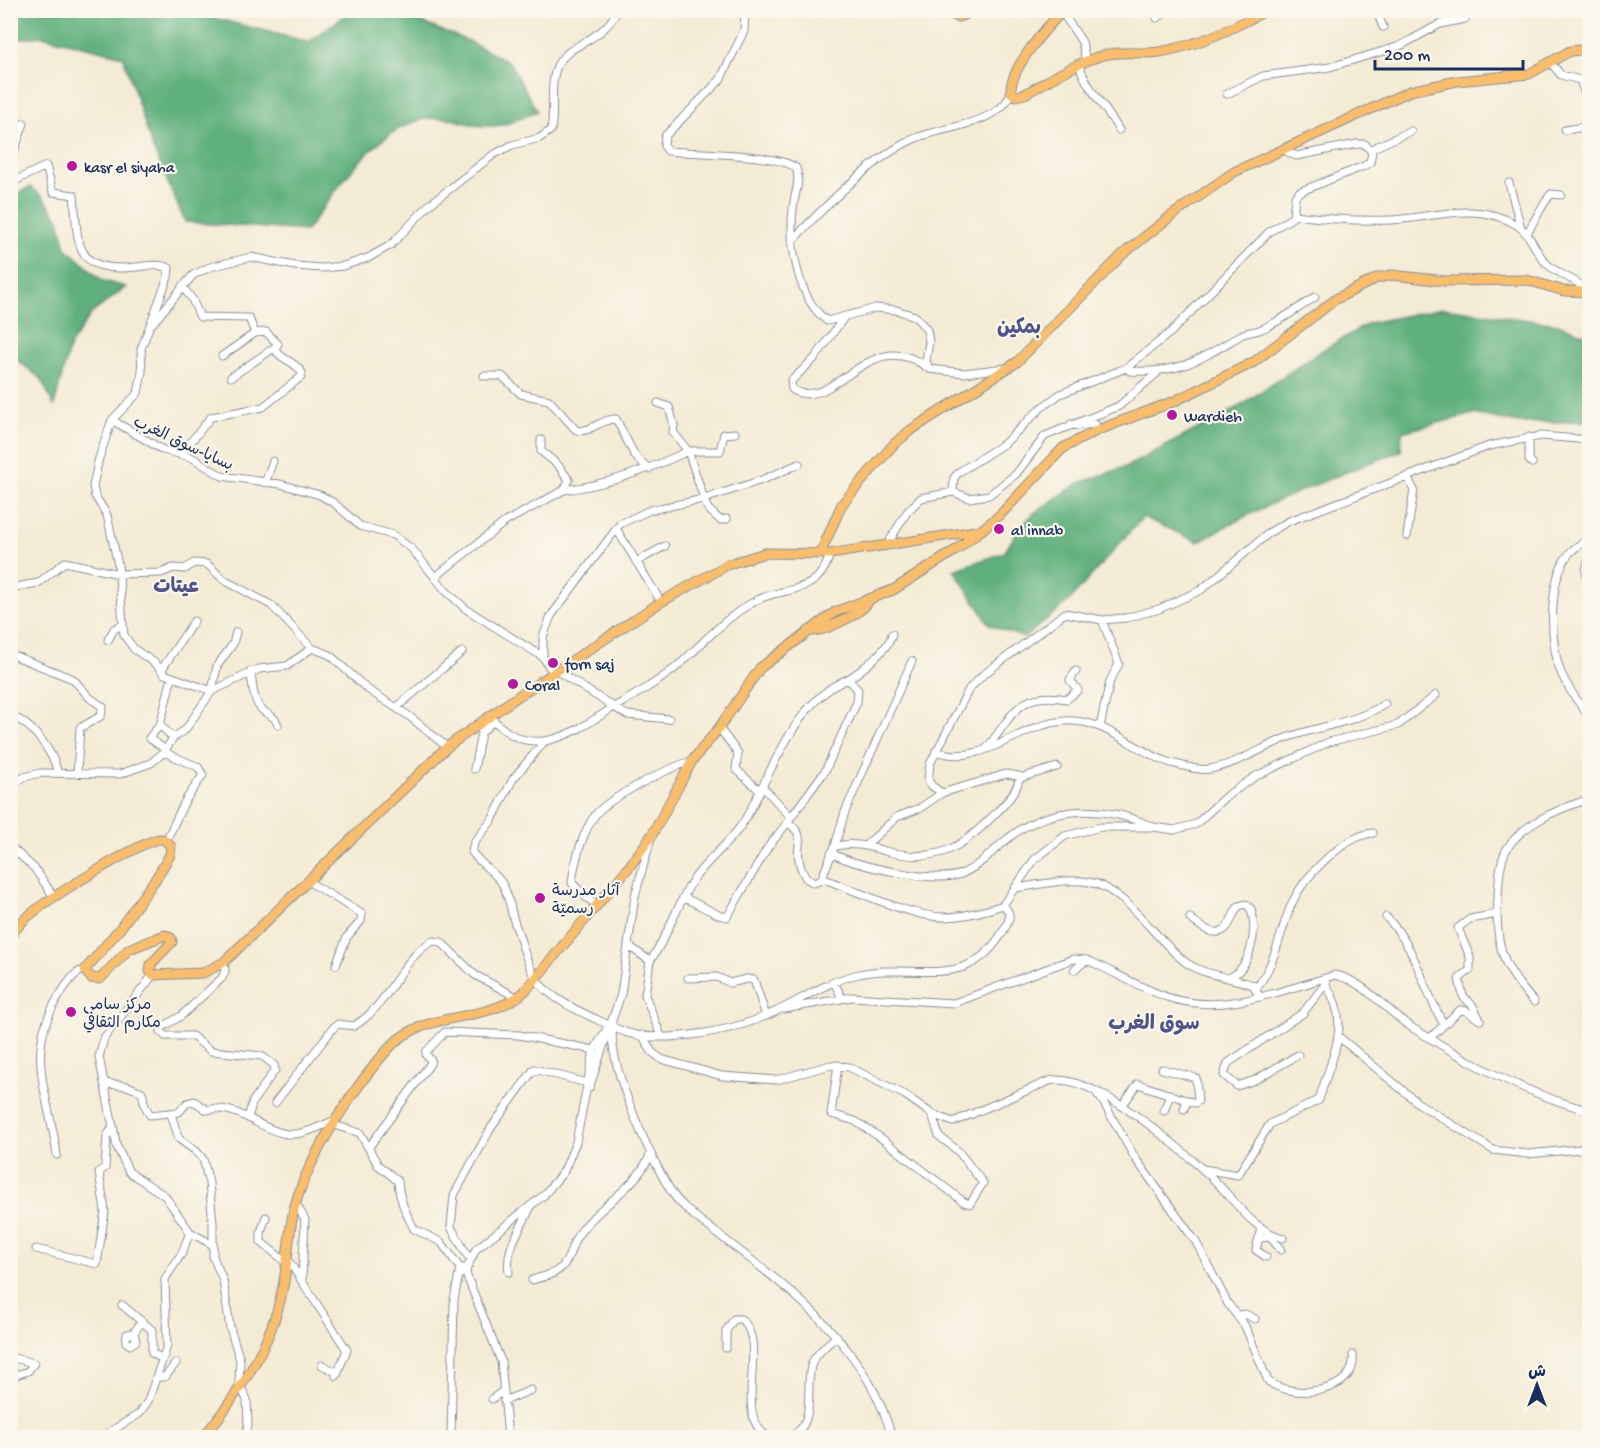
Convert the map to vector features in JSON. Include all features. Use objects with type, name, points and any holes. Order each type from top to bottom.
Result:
[{"type":"main road","points":[[949,12],[960,17],[977,10]]},
{"type":"main road","points":[[1063,11],[1018,67],[1010,81],[1011,92],[1021,96],[1082,64],[1117,52],[1142,54],[1173,49],[1206,39],[1248,15],[1268,10]]},
{"type":"main road","points":[[825,554],[846,498],[894,444],[911,430],[1031,350],[1099,277],[1153,230],[1234,172],[1410,91],[1457,81],[1529,74],[1570,51],[1590,49]]},
{"type":"main road","points":[[203,1437],[241,1388],[260,1356],[278,1311],[288,1262],[296,1203],[312,1164],[336,1122],[386,1051],[414,1028],[486,1013],[518,998],[536,980],[652,835],[692,760],[719,728],[760,668],[808,631],[840,615],[863,609],[869,600],[921,573],[982,530],[1010,505],[1054,454],[1098,430],[1175,400],[1254,362],[1336,299],[1377,278],[1398,275],[1445,281],[1527,280],[1564,291],[1589,292]]},
{"type":"main road","points":[[10,937],[26,918],[54,897],[142,845],[158,839],[166,841],[171,850],[166,862],[121,927],[85,970],[91,978],[100,979],[129,949],[161,936],[170,937],[172,942],[151,964],[150,971],[153,975],[203,973],[224,963],[447,747],[661,602],[746,557],[777,553],[825,554],[982,530]]},
{"type":"street","points":[[151,326],[193,274],[241,258],[260,258],[295,267],[334,268],[353,264],[391,245],[429,205],[493,155],[512,145],[540,138],[551,130],[557,66],[566,54],[601,32],[617,10]]},
{"type":"street","points":[[746,10],[744,31],[720,80],[665,136],[664,146],[668,151],[782,160],[796,168],[798,182],[793,206],[792,257],[798,275],[817,311],[827,321],[876,308],[896,310],[915,316],[927,330],[929,342],[926,360],[929,369]]},
{"type":"street","points":[[933,10],[940,17],[949,12]]},
{"type":"street","points":[[1157,18],[1169,10]]},
{"type":"street","points":[[1376,10],[1383,27]]},
{"type":"street","points":[[1227,94],[1263,76],[1330,67],[1400,46],[1440,24],[1465,19],[1469,10]]},
{"type":"street","points":[[1063,11],[1082,42],[1084,79],[1108,110],[1119,130]]},
{"type":"street","points":[[1550,62],[1561,75],[1580,80],[1590,107]]},
{"type":"street","points":[[792,241],[820,213],[892,152],[915,139],[993,115],[1006,102],[1011,92]]},
{"type":"street","points":[[10,163],[24,123]]},
{"type":"street","points":[[1564,130],[1590,126]]},
{"type":"street","points":[[1371,149],[1411,131]]},
{"type":"street","points":[[1282,149],[1296,156],[1357,144],[1365,144],[1371,149],[1372,158],[1364,166],[1299,192],[1295,196],[1294,215]]},
{"type":"street","name":"بسايا-سوق الغرب","points":[[10,183],[46,166],[53,192],[74,195],[77,239],[93,262],[107,269],[154,265],[168,267],[168,277],[140,354],[142,372],[138,393],[112,420],[163,450],[191,457],[222,476],[320,495],[334,503],[360,526],[393,535],[412,549],[454,599],[478,619],[543,657],[555,672]]},
{"type":"street","points":[[1509,183],[1524,231],[1547,264],[1582,284],[1589,292]]},
{"type":"street","points":[[1524,231],[1544,209],[1551,194],[1562,195]]},
{"type":"street","points":[[953,492],[954,478],[959,472],[1005,443],[1054,398],[1072,388],[1126,368],[1174,329],[1269,232],[1294,215],[1389,220],[1468,210],[1503,219],[1524,231]]},
{"type":"street","points":[[182,286],[192,299],[200,317],[249,318],[255,333]]},
{"type":"street","points":[[1126,368],[1130,372],[1158,372],[1197,362],[1242,334],[1258,330],[1282,318],[1315,297]]},
{"type":"street","points":[[844,317],[815,358],[791,381],[792,389],[796,392],[812,394],[822,391],[886,354],[910,356],[929,369],[964,374],[1007,368]]},
{"type":"street","points":[[222,356],[255,333],[266,332],[278,344],[231,377]]},
{"type":"street","points":[[180,454],[199,428],[211,417],[263,407],[301,377],[299,367],[281,357],[274,348]]},
{"type":"street","points":[[887,545],[914,504],[921,498],[953,492],[969,498],[979,498],[997,491],[1021,468],[1041,438],[1119,406],[1158,372]]},
{"type":"street","points":[[484,375],[502,376],[521,394],[549,400],[576,430],[586,430],[608,419],[616,419],[635,456],[649,469]]},
{"type":"street","points":[[658,403],[669,407],[674,425],[673,432],[688,451],[708,509],[720,520],[727,519]]},
{"type":"street","points":[[112,420],[99,458],[93,486],[106,515],[119,574],[122,626],[130,646],[162,669],[164,674],[212,691],[252,671],[286,666],[312,648]]},
{"type":"street","points":[[1071,424],[1077,426],[1095,424],[1098,430]]},
{"type":"street","points":[[435,577],[505,522],[564,490],[593,487],[649,469],[688,451],[720,451],[724,434],[735,432]]},
{"type":"street","points":[[942,793],[928,780],[930,764],[969,689],[983,675],[1065,613],[1102,620],[1140,615],[1202,590],[1270,532],[1288,521],[1490,446],[1529,437],[1570,436],[1590,440]]},
{"type":"street","points":[[1529,437],[1529,460],[1532,463]]},
{"type":"street","points":[[541,440],[541,450],[567,475],[568,480],[564,490]]},
{"type":"street","points":[[265,483],[273,460]]},
{"type":"street","points":[[543,657],[543,637],[551,616],[620,524],[635,514],[704,499],[762,480],[799,464]]},
{"type":"street","points":[[1407,477],[1414,489],[1407,536]]},
{"type":"street","points":[[617,530],[661,602]]},
{"type":"street","points":[[1590,538],[1569,553],[1560,567],[1553,610],[1558,663],[1568,686],[1590,718]]},
{"type":"street","points":[[636,562],[665,546]]},
{"type":"street","points":[[825,554],[821,576],[812,584],[769,594],[750,603],[721,624],[662,678],[586,724],[544,742],[522,765],[492,820],[472,848],[474,855],[503,885],[536,980],[567,1003],[612,1025],[642,1035],[661,1036],[731,1026],[766,1016],[834,982],[869,972],[934,972],[972,965],[991,950],[1010,918],[1008,909],[1003,905]]},
{"type":"street","points":[[1590,556],[1586,570],[1590,606]]},
{"type":"street","points":[[10,588],[38,583],[65,562],[119,574],[161,573],[173,568],[185,569],[194,563],[207,564],[224,580],[271,605],[312,648],[330,655],[367,689],[397,708],[447,747]]},
{"type":"street","points":[[1100,728],[1110,681],[1119,664],[1102,620]]},
{"type":"street","points":[[162,669],[194,621]]},
{"type":"street","points":[[108,640],[114,629],[122,626]]},
{"type":"street","points":[[10,786],[31,775],[76,772],[104,775],[128,773],[151,763],[165,751],[173,738],[185,730],[212,691],[218,666],[233,644],[236,632]]},
{"type":"street","points":[[661,1036],[645,995],[650,961],[693,881],[744,821],[789,734],[828,690],[848,679],[878,655],[891,642],[892,634]]},
{"type":"street","points":[[1032,640],[1037,647]]},
{"type":"street","points":[[397,708],[462,652]]},
{"type":"street","points":[[10,654],[73,680],[90,698],[103,707],[101,716],[80,728],[76,772]]},
{"type":"street","points":[[825,879],[824,869],[833,850],[845,812],[912,661]]},
{"type":"street","points":[[252,671],[253,689],[261,708],[275,718],[278,725]]},
{"type":"street","points":[[555,672],[627,715],[669,719]]},
{"type":"street","points":[[985,751],[1012,711],[1018,707],[1041,698],[1067,699],[1078,690],[1070,680],[1076,672]]},
{"type":"street","points":[[166,841],[185,801],[203,775],[198,767],[165,751],[149,738],[160,725],[172,677]]},
{"type":"street","points":[[685,898],[727,917],[768,847],[825,771],[857,702],[858,690],[848,679]]},
{"type":"street","points":[[833,850],[861,865],[926,876],[948,877],[976,865],[1027,825],[1062,811],[1117,816],[1173,830],[1196,824],[1225,797],[1256,776],[1329,742],[1398,726],[1436,695]]},
{"type":"street","points":[[936,751],[958,757],[985,751],[1030,729],[1064,721],[1100,728],[1178,765],[1203,770],[1234,762],[1288,738],[1365,716],[1385,704]]},
{"type":"street","points":[[10,717],[18,719],[53,754],[57,773]]},
{"type":"street","points":[[474,769],[481,733],[492,718],[515,737],[544,742]]},
{"type":"street","points":[[160,725],[173,738]]},
{"type":"street","points":[[719,728],[738,753],[736,769],[761,788],[789,819],[799,834],[798,858],[806,878],[814,882],[825,879],[891,904],[942,917],[961,916],[1003,905],[1035,859],[1065,836],[1101,827],[1154,827]]},
{"type":"street","points":[[598,905],[572,883],[592,818],[607,803],[675,766],[692,760]]},
{"type":"street","points":[[833,850],[854,843],[911,856],[939,854],[956,849],[1000,808],[1020,778],[1057,767]]},
{"type":"street","points":[[866,845],[897,818],[920,808],[942,793],[1006,774],[1013,773],[1020,778]]},
{"type":"street","points":[[1534,1002],[1504,962],[1497,936],[1501,866],[1509,847],[1542,816],[1590,799]]},
{"type":"street","points":[[1259,996],[1257,987],[1271,963],[1293,901],[1299,891],[1332,854],[1353,838],[1373,833]]},
{"type":"street","points":[[466,1255],[550,1189],[568,1162],[576,1142],[587,1093],[621,994],[635,896],[652,835]]},
{"type":"street","points":[[10,846],[35,869],[54,897]]},
{"type":"street","points":[[1016,888],[1080,881],[1096,884],[1109,891],[1139,916],[1185,962],[1209,973],[1257,987]]},
{"type":"street","points":[[309,882],[362,914],[361,921],[347,937],[336,964]]},
{"type":"street","points":[[1190,918],[1205,929],[1220,932],[1226,929],[1239,906],[1246,904],[1251,909],[1253,930],[1250,950],[1240,970],[1229,978]]},
{"type":"street","points":[[1430,1038],[1443,1023],[1460,1010],[1480,1020],[1459,986],[1459,979],[1470,970],[1472,964],[1458,928],[1470,919],[1497,914]]},
{"type":"street","points":[[1386,917],[1407,943],[1429,1000],[1443,1023]]},
{"type":"street","points":[[275,1103],[334,1027],[338,1024],[354,1026],[376,1010],[417,952],[433,941],[441,942],[475,975],[518,998]]},
{"type":"street","points":[[629,946],[650,961]]},
{"type":"street","points":[[779,1010],[842,998],[954,1003],[1063,961],[1087,960],[1170,998],[1216,1004],[1342,976],[1430,1038],[1529,1093],[1590,1112]]},
{"type":"street","points":[[1074,970],[1087,960]]},
{"type":"street","points":[[224,963],[225,973],[222,978],[181,1017],[161,1028],[161,1032],[165,1036],[192,1036],[211,1051],[258,1055],[271,1062],[275,1070],[253,1101],[248,1117]]},
{"type":"street","points":[[57,1155],[42,1079],[39,1050],[51,1006],[74,975],[85,970]]},
{"type":"street","points":[[153,975],[100,1045],[99,1058],[117,1147],[129,1172],[165,1196],[190,1233],[213,1245]]},
{"type":"street","points":[[688,978],[717,977],[730,983],[747,978],[754,980],[766,1016]]},
{"type":"street","points":[[1203,1169],[1238,1175],[1270,1124],[1305,1105],[1317,1102],[1339,1037],[1339,1008],[1326,981]]},
{"type":"street","points":[[1298,1056],[1244,1084],[1233,1085],[1224,1075],[1228,1063],[1303,1013],[1326,981]]},
{"type":"street","points":[[834,982],[842,998]]},
{"type":"street","points":[[587,1093],[594,1050],[612,1025]]},
{"type":"street","points":[[612,1025],[616,1064],[631,1107],[651,1153],[673,1194],[692,1214],[798,1299],[837,1336],[867,1377],[887,1419],[892,1437]]},
{"type":"street","points":[[369,1147],[430,1064],[431,1060],[426,1052],[445,1032],[450,1030],[519,1035],[594,1050]]},
{"type":"street","points":[[642,1035],[652,1052],[661,1059],[722,1076],[776,1080],[838,1065],[849,1066],[932,1114],[957,1122],[1008,1097],[1057,1079],[1070,1080],[1122,1106],[1203,1169],[1261,1228],[1283,1238]]},
{"type":"street","points":[[1339,1037],[1419,1103],[1493,1150],[1528,1154],[1590,1148]]},
{"type":"street","points":[[838,1065],[831,1110],[834,1117],[855,1121],[964,1202],[970,1204],[983,1183],[958,1150],[939,1136],[932,1114]]},
{"type":"street","points":[[463,1271],[466,1255],[451,1227],[453,1198],[494,1125],[534,1069],[587,1083]]},
{"type":"street","points":[[1122,1106],[1138,1084],[1187,1100],[1198,1101],[1196,1078],[1162,1069]]},
{"type":"street","points":[[104,1083],[127,1086],[142,1092],[144,1106],[150,1114],[179,1112],[186,1103],[194,1101],[207,1110],[222,1109],[288,1134],[336,1122],[360,1133],[378,1165],[398,1181],[399,1199],[403,1210],[409,1214],[414,1229],[441,1242],[463,1271],[500,1356],[508,1437]]},
{"type":"street","points":[[1092,1089],[1102,1100],[1135,1158],[1196,1242],[1228,1304],[1245,1326],[1268,1381],[1290,1390],[1306,1391],[1325,1388],[1350,1374],[1353,1369],[1353,1355]]},
{"type":"street","points":[[1164,1111],[1170,1094]]},
{"type":"street","points":[[1184,1109],[1187,1100]]},
{"type":"street","points":[[171,1114],[179,1140],[197,1152],[202,1159],[209,1183],[213,1257],[223,1280],[230,1331],[240,1360],[241,1388],[247,1400],[249,1414],[244,1437]]},
{"type":"street","points":[[36,1249],[97,1264],[105,1211],[99,1172],[105,1168],[107,1136],[113,1127]]},
{"type":"street","points":[[532,1280],[550,1275],[562,1266],[572,1253],[577,1236],[634,1182],[651,1153]]},
{"type":"street","points":[[296,1203],[305,1220],[302,1279]]},
{"type":"street","points":[[509,1272],[508,1260],[512,1244],[531,1206]]},
{"type":"street","points":[[266,1217],[261,1232],[261,1242],[288,1262],[302,1279],[309,1295],[340,1336],[347,1350],[337,1375],[322,1365]]},
{"type":"street","points":[[1261,1228],[1261,1238],[1256,1250],[1266,1257]]},
{"type":"street","points":[[100,1437],[139,1414],[148,1401],[165,1356],[165,1279],[182,1253],[190,1233]]},
{"type":"street","points":[[451,1437],[455,1290],[474,1252],[495,1234]]},
{"type":"street","points":[[1261,1238],[1270,1238],[1281,1250]]},
{"type":"street","points":[[122,1305],[152,1330],[152,1353],[159,1357],[165,1356]]},
{"type":"street","points":[[1239,1315],[1245,1314],[1255,1319]]},
{"type":"street","points":[[726,1348],[728,1325],[734,1319],[741,1319],[748,1326],[752,1342],[754,1417],[759,1430],[768,1437]]},
{"type":"street","points":[[134,1332],[141,1323]]},
{"type":"street","points":[[787,1437],[798,1432],[808,1413],[809,1379],[813,1360],[837,1336]]},
{"type":"street","points":[[10,1357],[34,1363],[28,1371],[10,1377]]},
{"type":"street","points":[[157,1377],[165,1377],[176,1363]]},
{"type":"street","points":[[492,1399],[504,1390]]},
{"type":"street","points":[[504,1401],[531,1390]]},
{"type":"street","points":[[1581,1437],[1590,1434]]},
{"type":"green space","points":[[10,11],[186,11],[309,42],[351,11],[391,11],[466,40],[509,62],[537,111],[512,122],[492,126],[480,126],[444,118],[422,120],[401,128],[364,157],[306,231],[185,222],[152,146],[123,56],[42,36],[11,40]]},
{"type":"green space","points":[[31,187],[43,197],[59,219],[66,248],[103,281],[126,287],[91,314],[70,345],[54,406],[41,379],[11,355],[11,196]]},
{"type":"green space","points":[[1443,308],[1558,324],[1589,336],[1589,421],[1519,423],[1473,414],[1402,432],[1401,451],[1272,504],[1198,542],[1143,517],[1069,601],[1024,638],[990,625],[954,570],[1005,552],[1018,530],[1035,512],[1079,483],[1128,466],[1237,408],[1318,353],[1369,323]]},
{"type":"place","name":"kasr el siyaha","points":[[72,166]]},
{"type":"place","name":"Wardieh","points":[[1172,415]]},
{"type":"place","name":"al innab","points":[[999,529]]},
{"type":"place","name":"forn saj","points":[[553,663]]},
{"type":"place","name":"Coral","points":[[513,684]]},
{"type":"place","name":"آثار مدرسة رسميّة","points":[[540,898]]},
{"type":"place","name":"مركز سامي مكارم الثقافي","points":[[71,1012]]},
{"type":"district","name":"بمكين","points":[[1019,326]]},
{"type":"district","name":"عيتات","points":[[176,585]]},
{"type":"district","name":"سوق الغرب","points":[[1154,1022]]}]
